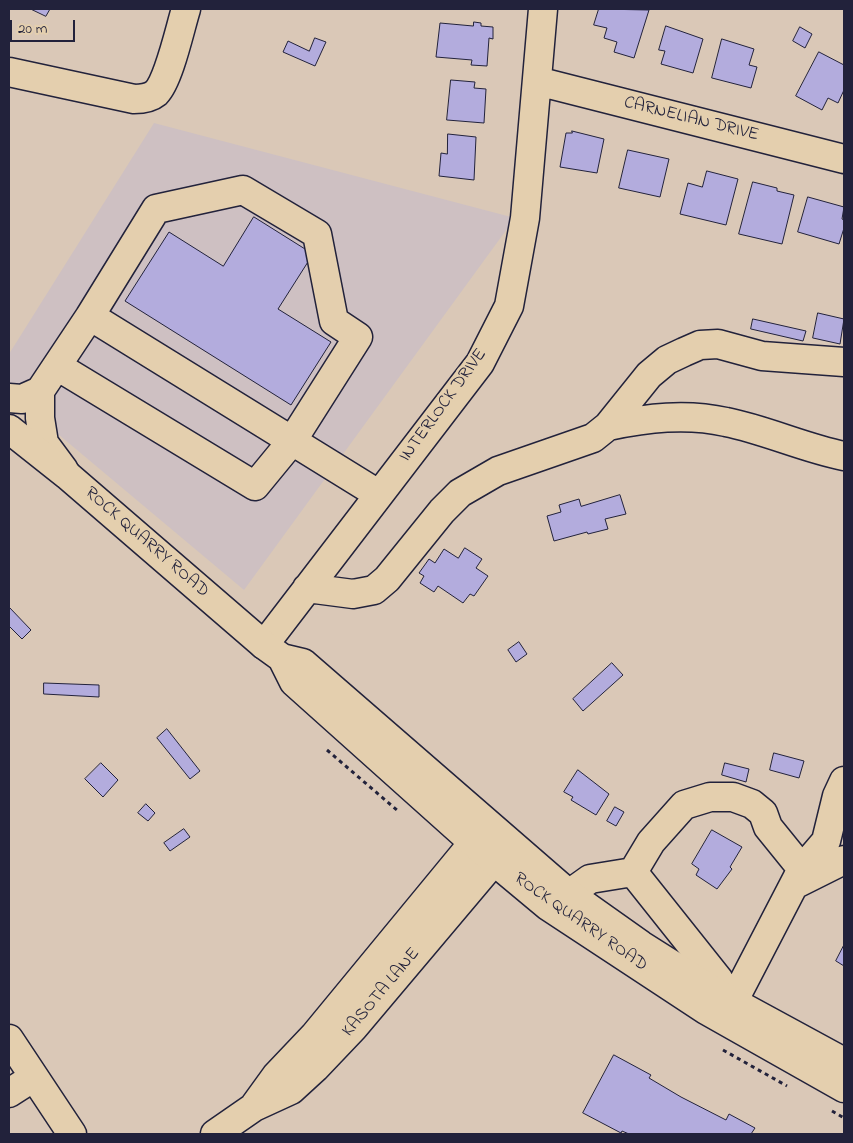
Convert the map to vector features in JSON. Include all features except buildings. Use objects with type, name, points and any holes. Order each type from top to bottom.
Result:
[{"type":"street","points":[[9,72],[134,99],[150,97],[156,93],[163,81],[186,9]]},
{"type":"street","name":"INTERLOCK DRIVE","points":[[273,652],[307,588],[480,363],[509,306],[525,218],[543,9]]},
{"type":"street","name":"CARNELIAN DRIVE","points":[[537,81],[844,159]]},
{"type":"street","points":[[9,398],[22,399],[40,391],[90,316],[156,209],[243,190],[318,234],[334,321],[358,336],[292,441],[255,486],[57,366]]},
{"type":"street","points":[[90,316],[378,494]]},
{"type":"street","points":[[307,588],[353,594],[374,590],[388,579],[442,511],[460,493],[498,471],[593,438],[608,426],[649,375],[667,360],[700,345],[718,344],[762,356],[844,362]]},
{"type":"street","points":[[40,391],[40,418],[44,443],[67,475]]},
{"type":"street","points":[[608,426],[649,418],[680,417],[726,422],[844,456]]},
{"type":"street","name":"ROCK QUARRY ROAD","points":[[9,429],[67,475],[273,652],[294,682],[473,843],[548,906],[706,1010],[844,1088]]},
{"type":"street","name":"ROCK QUARRY ROAD","points":[[273,652],[303,663],[569,894],[641,945],[725,998],[844,1062]]},
{"type":"street","points":[[725,998],[798,877],[826,841],[837,796],[844,781]]},
{"type":"street","points":[[569,894],[590,879],[633,872],[651,842],[684,805],[710,797],[733,797],[752,804],[763,813],[768,827],[798,877]]},
{"type":"street","name":"KASOTA LANE","points":[[254,1107],[276,1076],[314,1036],[473,843]]},
{"type":"street","points":[[798,877],[844,860]]},
{"type":"street","name":"KASOTA LANE","points":[[215,1134],[254,1107],[291,1090],[329,1054],[494,861]]},
{"type":"street","points":[[633,872],[719,980],[725,998]]},
{"type":"street","points":[[9,1039],[72,1134]]},
{"type":"street","points":[[9,1093],[34,1077]]},
{"type":"path","points":[[326,750],[401,813]]},
{"type":"shaded area","points":[[154,123],[515,218],[244,590],[9,393],[9,354]]}]
